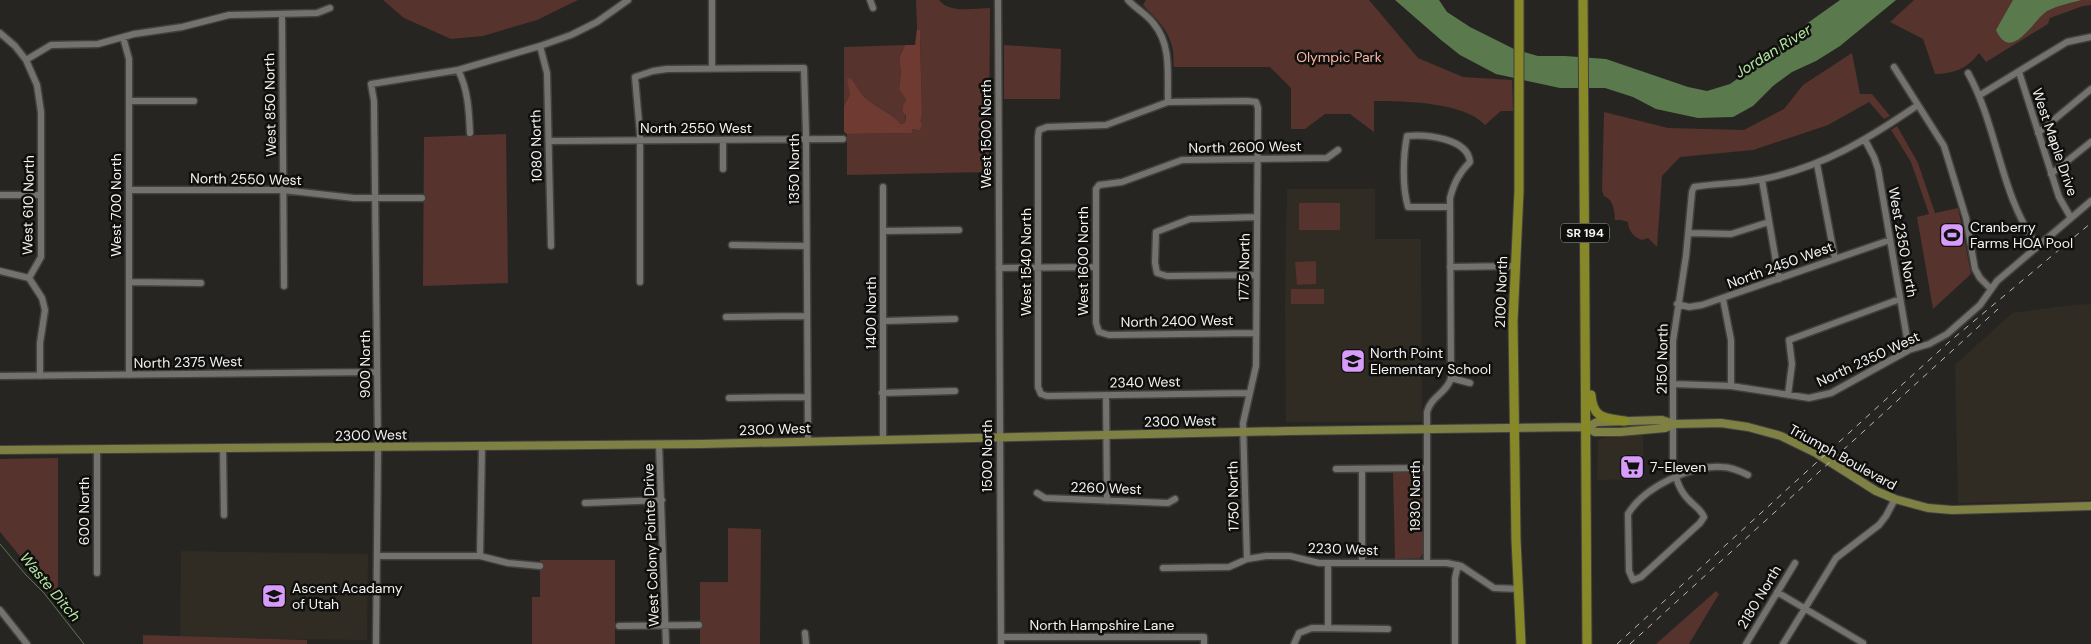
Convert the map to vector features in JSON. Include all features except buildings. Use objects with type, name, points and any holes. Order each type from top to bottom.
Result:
[{"type":"highway","name":"2100 North","points":[[1519,0],[1519,192],[1513,321],[1516,540],[1521,644]]},
{"type":"highway","name":"SR 194","points":[[1583,0],[1588,644]]},
{"type":"highway","points":[[1586,353],[1591,400],[1594,410],[1603,417],[1625,421]]},
{"type":"main road","name":"Triumph Boulevard","points":[[1587,427],[1594,422],[1665,420],[1674,424]]},
{"type":"main road","name":"Triumph Boulevard","points":[[1552,428],[1587,427],[1595,432],[1620,432],[1662,429],[1674,424],[1721,423],[1748,427],[1781,436],[1816,453],[1876,491],[1895,499],[1928,508],[1952,510],[2091,506]]},
{"type":"main road","name":"2300 West","points":[[0,450],[378,448],[1552,428]]},
{"type":"street","points":[[470,133],[468,101],[462,77],[458,70],[571,35],[597,22],[628,0]]},
{"type":"street","points":[[712,0],[712,68]]},
{"type":"street","points":[[870,0],[873,8]]},
{"type":"street","name":"West 1500 North","points":[[998,0],[999,268]]},
{"type":"street","points":[[1128,0],[1153,23],[1164,38],[1168,54],[1168,102]]},
{"type":"street","points":[[26,60],[51,45],[89,46],[123,37],[182,28],[229,15],[317,13],[330,8]]},
{"type":"street","name":"West 850 North","points":[[282,14],[284,286]]},
{"type":"street","name":"West 610 North","points":[[0,33],[26,60],[37,85],[41,112],[41,257],[29,278]]},
{"type":"street","name":"West 700 North","points":[[123,37],[129,59],[129,375]]},
{"type":"street","points":[[1980,95],[2066,42],[2091,37]]},
{"type":"street","name":"1080 North","points":[[540,46],[547,73],[551,246]]},
{"type":"street","points":[[1894,67],[1944,146],[1966,218],[1975,269],[1980,278],[1990,288]]},
{"type":"street","name":"1350 North","points":[[640,140],[636,77],[653,70],[667,69],[804,68],[808,440]]},
{"type":"street","name":"900 North","points":[[376,644],[378,448],[376,198],[374,101],[371,84],[458,70]]},
{"type":"street","name":"West Maple Drive","points":[[2019,72],[2059,197],[2071,218]]},
{"type":"street","points":[[1968,73],[1980,95],[2019,217],[2037,245]]},
{"type":"street","points":[[2038,133],[2091,89]]},
{"type":"street","points":[[129,100],[194,101]]},
{"type":"street","name":"1775 North","points":[[1168,102],[1247,100],[1256,102],[1258,108],[1256,366],[1244,414],[1244,432]]},
{"type":"street","name":"West 1540 North","points":[[1041,394],[1038,387],[1038,137],[1040,130],[1047,127],[1106,125],[1168,102]]},
{"type":"street","points":[[1779,279],[1762,180],[1817,164],[1865,140],[1918,105]]},
{"type":"street","points":[[1450,207],[1408,207],[1405,196],[1405,146],[1407,136],[1429,136],[1453,142],[1465,149],[1469,155],[1470,162],[1460,172],[1453,184],[1450,207],[1450,267],[1451,378],[1470,383]]},
{"type":"street","name":"North 2550 West","points":[[549,141],[843,139]]},
{"type":"street","points":[[640,140],[640,282]]},
{"type":"street","points":[[723,140],[723,169]]},
{"type":"street","name":"West 2350 North","points":[[1865,140],[1877,163],[1910,350]]},
{"type":"street","points":[[2051,174],[2091,142]]},
{"type":"street","name":"North 2600 West","points":[[1096,189],[1100,184],[1122,182],[1182,160],[1327,158],[1338,150]]},
{"type":"street","points":[[1817,164],[1835,259]]},
{"type":"street","name":"2150 North","points":[[1676,477],[1657,485],[1633,506],[1628,514],[1629,571],[1633,580],[1641,577],[1700,523],[1704,517],[1702,512],[1686,498],[1676,477],[1674,466],[1673,341],[1689,233],[1692,192],[1694,187],[1762,180]]},
{"type":"street","name":"1400 North","points":[[883,187],[883,439]]},
{"type":"street","name":"West 1600 North","points":[[1096,189],[1096,323],[1099,332]]},
{"type":"street","name":"North 2550 West","points":[[129,190],[283,190],[354,198],[422,198]]},
{"type":"street","points":[[0,196],[41,195]]},
{"type":"street","name":"North 2350 West","points":[[1674,384],[1731,386],[1809,398],[1824,396],[1910,350],[1936,341],[1947,334],[1980,305],[1990,288],[2037,245],[2091,201]]},
{"type":"street","points":[[1256,275],[1167,276],[1158,273],[1155,263],[1156,232],[1190,219],[1257,217]]},
{"type":"street","points":[[1689,233],[1730,234],[1769,222]]},
{"type":"street","points":[[883,231],[959,230]]},
{"type":"street","name":"North 2450 West","points":[[1677,304],[1696,307],[1723,299],[1890,240]]},
{"type":"street","points":[[732,245],[806,246]]},
{"type":"street","points":[[1450,267],[1515,266]]},
{"type":"street","points":[[999,268],[1096,267]]},
{"type":"street","name":"1500 North","points":[[999,268],[1001,641]]},
{"type":"street","points":[[0,271],[29,278],[42,298],[46,310],[40,343],[40,376]]},
{"type":"street","points":[[129,282],[201,283]]},
{"type":"street","points":[[1723,299],[1730,340],[1731,386]]},
{"type":"street","points":[[1788,395],[1792,364],[1790,340],[1900,299]]},
{"type":"street","points":[[726,317],[806,316]]},
{"type":"street","points":[[884,320],[955,319]]},
{"type":"street","name":"North 2400 West","points":[[1099,332],[1109,335],[1256,333]]},
{"type":"street","name":"North 2375 West","points":[[0,376],[377,372]]},
{"type":"street","name":"1930 North","points":[[1427,563],[1427,429],[1429,406],[1434,398],[1448,387],[1451,378]]},
{"type":"street","points":[[882,393],[955,391]]},
{"type":"street","name":"2340 West","points":[[1041,394],[1047,396],[1250,393]]},
{"type":"street","points":[[1106,394],[1107,501]]},
{"type":"street","points":[[729,398],[807,397]]},
{"type":"street","name":"1750 North","points":[[1244,432],[1247,559]]},
{"type":"street","name":"West Colony Pointe Drive","points":[[659,444],[667,626],[666,644]]},
{"type":"street","points":[[480,556],[482,446]]},
{"type":"street","points":[[223,448],[224,515]]},
{"type":"street","name":"600 North","points":[[97,449],[97,573]]},
{"type":"street","points":[[1676,477],[1715,467],[1724,467],[1748,474]]},
{"type":"street","points":[[1336,469],[1427,468]]},
{"type":"street","points":[[1362,469],[1362,563]]},
{"type":"street","name":"2260 West","points":[[1037,493],[1045,498],[1107,501],[1168,503],[1175,499]]},
{"type":"street","points":[[1783,644],[1836,558],[1876,528],[1886,516],[1895,499]]},
{"type":"street","points":[[585,503],[662,500]]},
{"type":"street","points":[[377,556],[480,556],[508,563],[540,566]]},
{"type":"street","name":"2230 West","points":[[1163,568],[1229,567],[1247,559],[1266,556],[1286,556],[1308,562],[1328,563],[1427,563],[1458,565],[1494,588],[1519,590]]},
{"type":"street","name":"2180 North","points":[[1746,644],[1794,562]]},
{"type":"street","points":[[1328,563],[1328,628]]},
{"type":"street","points":[[1455,644],[1455,578],[1458,565]]},
{"type":"street","points":[[1777,592],[1863,643]]},
{"type":"street","points":[[0,610],[28,644]]},
{"type":"street","points":[[620,626],[698,626]]},
{"type":"street","points":[[1294,644],[1299,633],[1312,628],[1388,629]]},
{"type":"street","points":[[805,633],[806,644]]},
{"type":"street","name":"North Hampshire Lane","points":[[1001,641],[1204,641]]},
{"type":"shaded area","points":[[1395,0],[1439,0],[1447,12],[1470,27],[1514,49],[1538,56],[1606,59],[1688,87],[1707,91],[1730,84],[1840,0],[1896,0],[1840,46],[1816,61],[1792,72],[1773,86],[1753,106],[1733,117],[1698,118],[1656,109],[1633,97],[1605,88],[1560,88],[1496,74],[1460,55]]},
{"type":"shaded area","points":[[2013,0],[2081,0],[2047,11],[2022,37],[2008,43],[2002,39],[1996,30]]},
{"type":"shaded area","points":[[917,29],[920,30],[922,114],[920,121],[922,125],[920,130],[912,129],[912,133],[847,134],[844,132],[844,106],[850,94],[847,79],[851,78],[868,101],[891,115],[901,124],[905,123],[906,116],[903,112],[903,106],[906,100],[899,89],[901,72],[899,58],[905,45],[915,45]]},
{"type":"shaded area","name":"North Point Elementary School","points":[[1287,189],[1375,189],[1375,239],[1421,239],[1422,422],[1286,422],[1285,305]]},
{"type":"shaded area","points":[[2091,304],[2091,500],[1958,503],[1955,365],[2012,313]]},
{"type":"shaded area","points":[[1643,433],[1644,479],[1597,480],[1598,440],[1610,436]]},
{"type":"shaded area","name":"Ascent Acadamy of Utah","points":[[181,551],[368,554],[367,640],[180,638]]},
{"type":"green space","points":[[383,0],[578,0],[537,20],[483,36],[451,39],[404,18]]},
{"type":"green space","points":[[916,0],[939,0],[949,7],[956,9],[990,8],[989,172],[847,175],[847,134],[911,133],[921,117],[920,30],[917,29]]},
{"type":"green space","name":"Olympic Park","points":[[1146,0],[1369,0],[1418,58],[1463,77],[1512,80],[1513,111],[1501,111],[1485,125],[1475,117],[1449,107],[1433,104],[1374,101],[1374,132],[1350,114],[1325,114],[1305,129],[1291,129],[1291,88],[1270,67],[1174,67],[1173,51],[1169,37],[1162,25],[1143,5]]},
{"type":"green space","points":[[1914,0],[2091,0],[2091,5],[2050,18],[2048,24],[1986,62],[1979,53],[1970,63],[1960,69],[1948,73],[1935,74],[1923,39],[1890,22]]},
{"type":"green space","points":[[905,45],[899,58],[901,72],[899,89],[906,100],[905,123],[901,124],[891,115],[868,101],[851,78],[850,94],[844,106],[844,47]]},
{"type":"green space","points":[[1004,45],[1061,49],[1060,99],[1004,99]]},
{"type":"green space","points":[[1852,53],[1860,94],[1872,94],[1890,116],[1884,119],[1869,102],[1828,125],[1753,150],[1680,157],[1662,176],[1657,247],[1648,238],[1642,240],[1636,237],[1630,231],[1628,222],[1615,220],[1612,203],[1604,196],[1602,190],[1604,112],[1668,128],[1744,130],[1784,109],[1803,85]]},
{"type":"green space","points":[[1897,126],[1918,163],[1935,213],[1958,208],[1960,217],[1971,274],[1933,309],[1917,217],[1929,214],[1911,162],[1891,130]]},
{"type":"green space","points":[[506,134],[508,283],[423,286],[424,137]]},
{"type":"green space","points":[[1299,203],[1340,203],[1340,230],[1299,230]]},
{"type":"green space","points":[[1316,261],[1316,284],[1297,285],[1295,262]]},
{"type":"green space","points":[[1291,289],[1324,289],[1324,304],[1291,304]]},
{"type":"green space","points":[[58,458],[58,602],[0,532],[0,459]]},
{"type":"green space","points":[[1393,472],[1417,472],[1422,476],[1423,553],[1420,558],[1395,559]]},
{"type":"green space","points":[[728,528],[761,529],[760,644],[700,644],[700,582],[728,582]]},
{"type":"green space","points":[[540,560],[615,560],[615,644],[532,644],[532,597],[540,597]]},
{"type":"green space","points":[[1716,591],[1719,594],[1689,644],[1656,644]]},
{"type":"green space","points":[[143,635],[307,640],[307,644],[143,644]]},
{"type":"waterway","name":"Waste Ditch","points":[[0,544],[44,593],[84,644]]},
{"type":"railway","points":[[1617,644],[1949,342],[2091,223]]},
{"type":"railway","points":[[1630,644],[1998,309]]},
{"type":"place","name":"Cranberry Farms HOA Pool","points":[[1952,235]]},
{"type":"place","name":"North Point Elementary School","points":[[1353,361]]},
{"type":"place","name":"7-Eleven","points":[[1632,467]]},
{"type":"place","name":"Ascent Acadamy of Utah","points":[[274,596]]},
{"type":"water label","name":"Jordan River","points":[[1773,51]]}]
